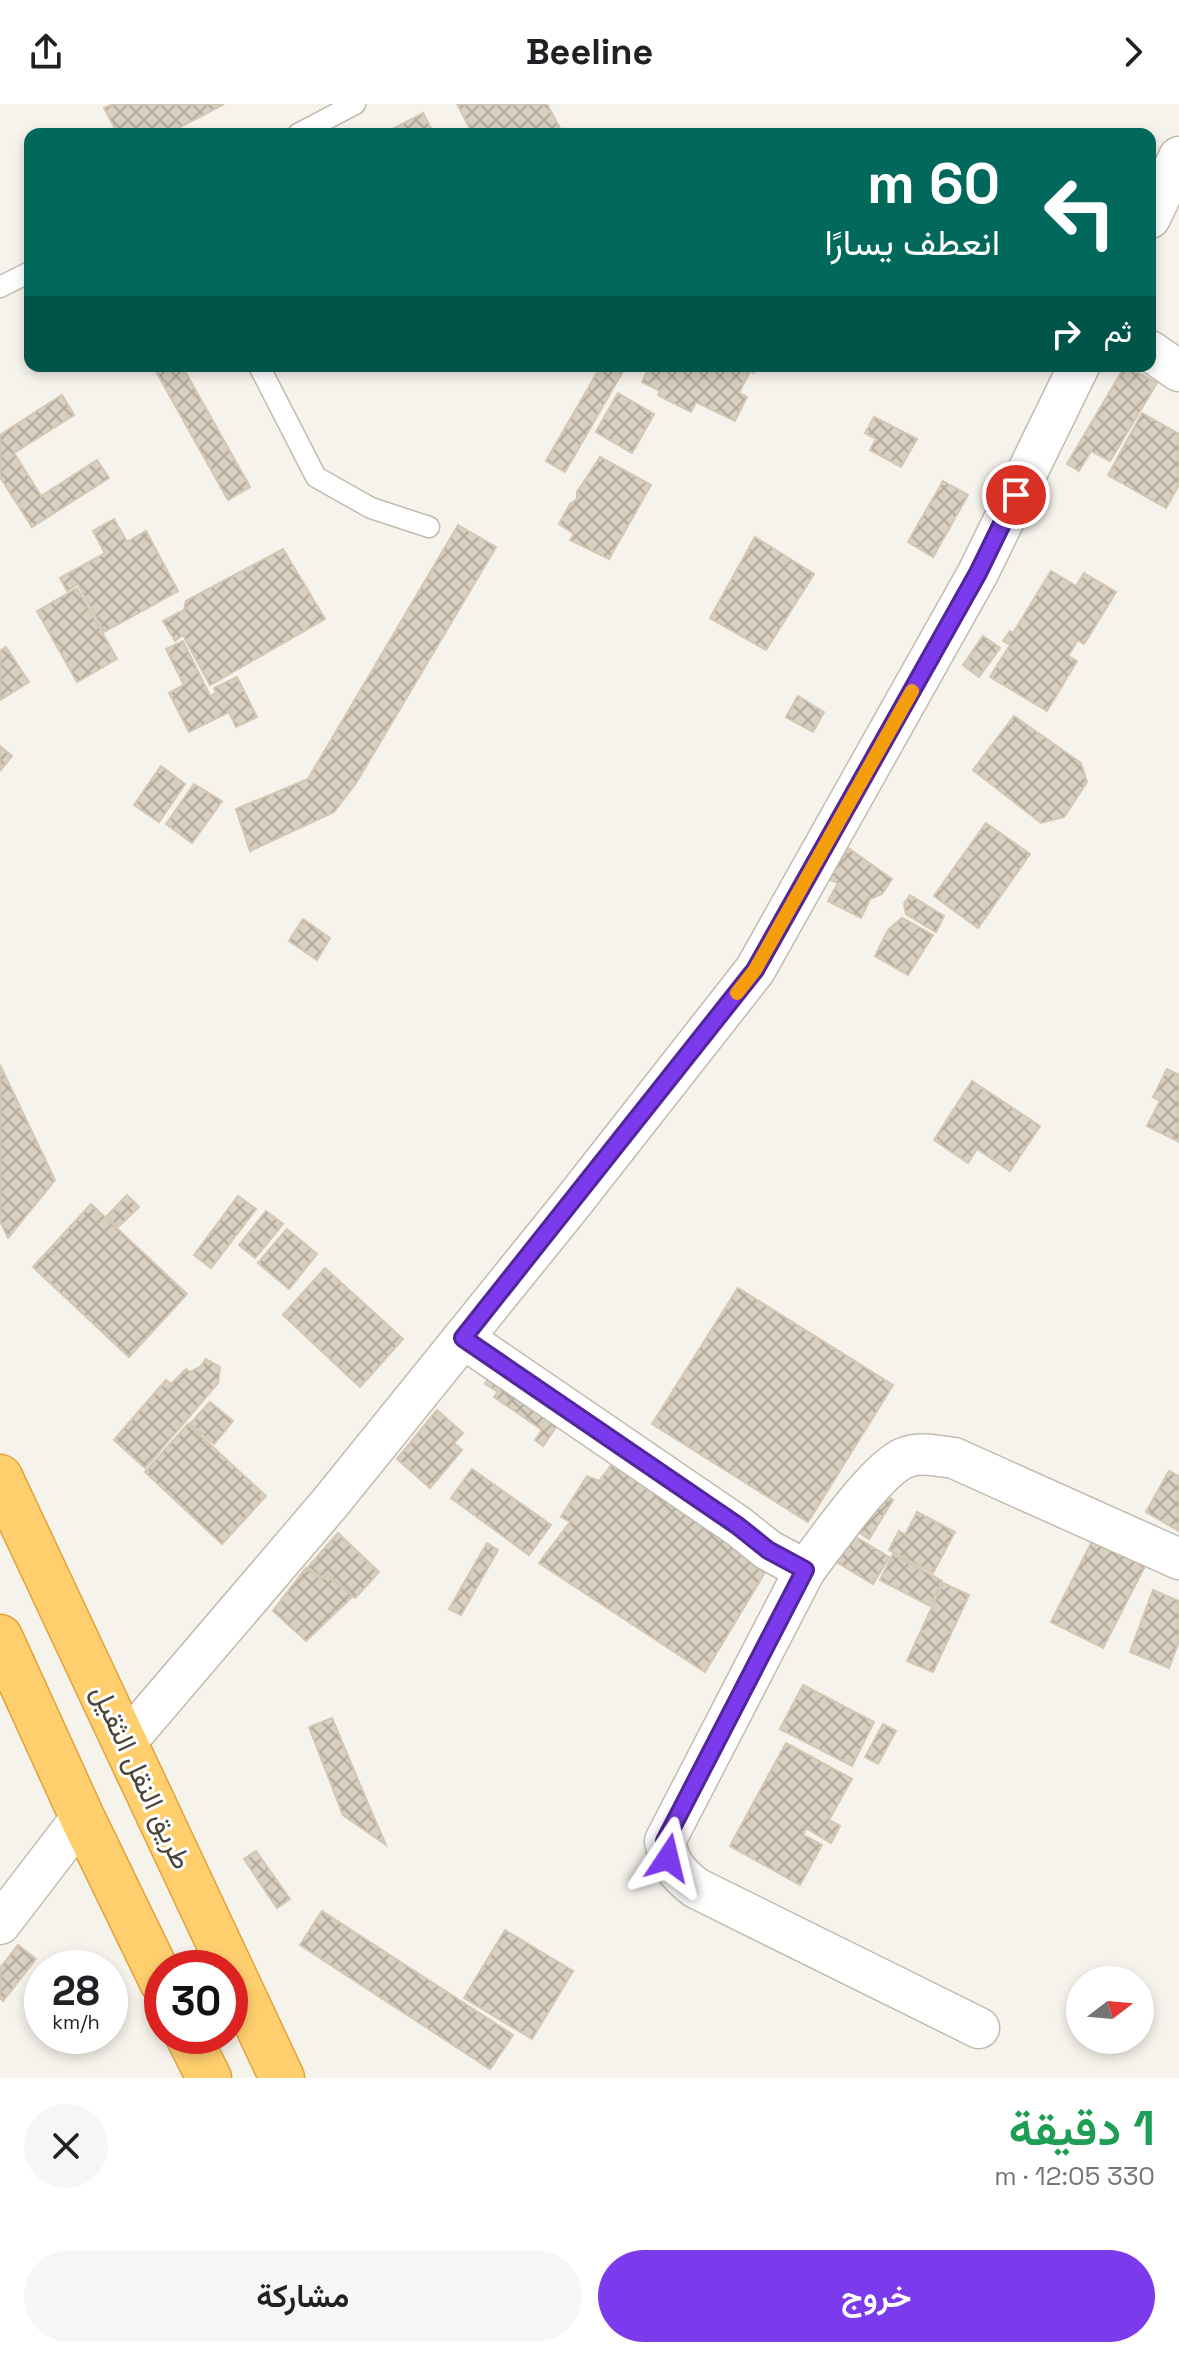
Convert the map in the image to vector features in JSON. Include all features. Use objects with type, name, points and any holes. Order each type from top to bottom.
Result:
[{"type":"highway","name":"طريق النقل الثقيل","points":[[0,1477],[282,2078]]},
{"type":"highway","points":[[0,1637],[146,1950]]},
{"type":"highway","points":[[197,2054],[209,2078]]},
{"type":"street","points":[[1156,205],[1179,157]]},
{"type":"street","points":[[1156,355],[1179,371]]},
{"type":"street","points":[[126,1742],[330,1503],[755,970],[978,573],[1076,372]]},
{"type":"street","points":[[463,1338],[738,1526],[768,1550],[805,1570]]},
{"type":"street","points":[[979,2028],[696,1888],[676,1872],[668,1858],[665,1841],[805,1570],[884,1472],[904,1458],[921,1454],[954,1458],[1179,1559]]},
{"type":"street","points":[[0,1924],[82,1817]]},
{"type":"lane","points":[[309,128],[355,104]]},
{"type":"lane","points":[[0,287],[24,275]]},
{"type":"lane","points":[[262,372],[316,477],[371,508],[429,527]]},
{"type":"building","points":[[113,104],[224,104],[178,128],[115,128],[104,108]]},
{"type":"building","points":[[457,104],[547,104],[560,128],[470,128]]},
{"type":"building","points":[[423,113],[431,128],[394,128]]},
{"type":"building","points":[[156,372],[185,372],[250,487],[228,500]]},
{"type":"building","points":[[598,372],[623,372],[565,472],[546,461]]},
{"type":"building","points":[[647,372],[750,372],[739,393],[747,397],[735,421],[696,402],[691,412],[658,395],[660,391],[642,382]]},
{"type":"building","points":[[1121,372],[1136,372],[1157,383],[1110,461],[1091,451],[1079,471],[1067,464]]},
{"type":"building","points":[[618,393],[654,414],[632,453],[596,432]]},
{"type":"building","points":[[62,395],[74,415],[14,453],[41,496],[97,460],[109,478],[32,527],[0,477],[0,435]]},
{"type":"building","points":[[1142,413],[1179,434],[1179,485],[1166,508],[1108,475]]},
{"type":"building","points":[[874,417],[917,439],[901,467],[870,450],[876,439],[865,433]]},
{"type":"building","points":[[600,457],[651,485],[609,559],[570,540],[574,534],[559,524]]},
{"type":"building","points":[[943,481],[968,495],[933,557],[908,542]]},
{"type":"building","points":[[114,519],[127,542],[146,531],[178,591],[104,632],[78,584],[67,591],[60,578],[105,553],[93,531]]},
{"type":"building","points":[[458,525],[496,547],[356,783],[334,812],[250,851],[236,809],[308,779]]},
{"type":"building","points":[[755,537],[814,574],[766,650],[710,618]]},
{"type":"building","points":[[283,549],[325,619],[210,685],[183,635],[175,641],[163,621],[184,610],[186,601]]},
{"type":"building","points":[[1051,571],[1076,586],[1084,573],[1116,592],[1084,644],[1078,640],[1068,656],[1077,661],[1047,711],[990,677],[1010,645],[1003,641],[1010,631],[1013,633]]},
{"type":"building","points":[[77,588],[117,659],[77,682],[37,611]]},
{"type":"building","points":[[983,636],[1000,648],[979,677],[963,665]]},
{"type":"building","points":[[183,641],[210,696],[216,693],[214,688],[237,677],[257,717],[236,727],[229,712],[189,732],[169,693],[184,685],[166,649]]},
{"type":"building","points":[[6,647],[29,682],[0,700],[0,651]]},
{"type":"building","points":[[798,696],[824,712],[813,732],[786,717]]},
{"type":"building","points":[[1014,716],[1081,763],[1087,782],[1064,817],[1041,823],[973,770]]},
{"type":"building","points":[[0,746],[12,756],[0,771]]},
{"type":"building","points":[[161,766],[185,784],[159,822],[134,805]]},
{"type":"building","points":[[194,784],[222,801],[192,843],[166,824]]},
{"type":"building","points":[[986,823],[1030,854],[978,928],[934,896]]},
{"type":"building","points":[[848,848],[892,879],[882,894],[870,899],[861,918],[828,901],[838,883],[828,879]]},
{"type":"building","points":[[910,895],[944,916],[936,932],[906,914],[904,904]]},
{"type":"building","points":[[902,918],[933,935],[908,975],[875,956],[888,930]]},
{"type":"building","points":[[303,919],[330,938],[317,960],[289,941]]},
{"type":"building","points":[[0,1065],[55,1180],[8,1238],[0,1221]]},
{"type":"building","points":[[1167,1069],[1179,1075],[1179,1142],[1147,1126],[1160,1101],[1153,1097]]},
{"type":"building","points":[[972,1081],[1040,1126],[1010,1171],[977,1149],[968,1163],[934,1140]]},
{"type":"building","points":[[127,1195],[139,1207],[118,1227],[107,1216]]},
{"type":"building","points":[[238,1196],[256,1209],[211,1268],[194,1255]]},
{"type":"building","points":[[91,1204],[187,1294],[129,1357],[33,1267]]},
{"type":"building","points":[[266,1211],[283,1224],[255,1258],[239,1245]]},
{"type":"building","points":[[287,1229],[317,1254],[289,1289],[258,1263]]},
{"type":"building","points":[[325,1268],[403,1339],[360,1387],[283,1315]]},
{"type":"building","points":[[738,1288],[893,1385],[808,1522],[652,1424]]},
{"type":"building","points":[[206,1359],[220,1367],[218,1383],[145,1468],[114,1440],[166,1380],[171,1384],[186,1369],[190,1372],[200,1367]]},
{"type":"building","points":[[493,1372],[561,1420],[543,1446],[535,1440],[542,1430],[494,1397],[498,1392],[485,1384]]},
{"type":"building","points":[[210,1402],[233,1421],[214,1444],[190,1424]]},
{"type":"building","points":[[437,1410],[463,1433],[454,1443],[462,1450],[430,1488],[397,1459]]},
{"type":"building","points":[[188,1424],[266,1496],[222,1544],[145,1472]]},
{"type":"building","points":[[620,1454],[767,1569],[705,1672],[539,1563],[570,1522],[561,1517],[587,1476],[599,1481]]},
{"type":"building","points":[[472,1469],[551,1525],[529,1555],[451,1498]]},
{"type":"building","points":[[1169,1471],[1179,1476],[1179,1531],[1146,1512]]},
{"type":"building","points":[[881,1491],[893,1500],[869,1539],[855,1530]]},
{"type":"building","points":[[917,1512],[955,1532],[933,1573],[889,1550],[899,1531],[905,1535]]},
{"type":"building","points":[[846,1531],[889,1557],[873,1584],[830,1558]]},
{"type":"building","points":[[338,1533],[379,1572],[355,1598],[327,1574],[321,1577],[308,1567]]},
{"type":"building","points":[[1095,1535],[1147,1562],[1103,1648],[1051,1622]]},
{"type":"building","points":[[487,1543],[498,1550],[461,1615],[449,1609]]},
{"type":"building","points":[[893,1554],[942,1581],[930,1606],[880,1580]]},
{"type":"building","points":[[306,1568],[321,1579],[328,1576],[353,1596],[306,1641],[273,1611]]},
{"type":"building","points":[[943,1583],[969,1595],[933,1672],[907,1661]]},
{"type":"building","points":[[1153,1590],[1179,1601],[1179,1641],[1169,1668],[1130,1652]]},
{"type":"building","points":[[803,1685],[874,1722],[852,1766],[780,1729]]},
{"type":"building","points":[[332,1718],[386,1845],[343,1815],[309,1727]]},
{"type":"building","points":[[883,1724],[896,1731],[878,1764],[865,1757]]},
{"type":"building","points":[[786,1743],[852,1779],[829,1820],[840,1826],[831,1843],[806,1828],[803,1835],[822,1845],[800,1885],[730,1846]]},
{"type":"building","points":[[256,1851],[290,1899],[277,1908],[244,1859]]},
{"type":"building","points":[[322,1911],[513,2035],[490,2069],[300,1945]]},
{"type":"building","points":[[505,1930],[573,1971],[532,2039],[464,1998]]},
{"type":"building","points":[[18,1945],[24,1950],[24,1974],[3,2001],[0,1998],[0,1968]]},
{"type":"slow traffic","points":[[737,993],[755,970],[912,691]]},
{"type":"route","points":[[668,1858],[665,1841],[805,1570],[768,1550],[738,1526],[463,1338],[755,970],[978,573],[1016,495]]}]
